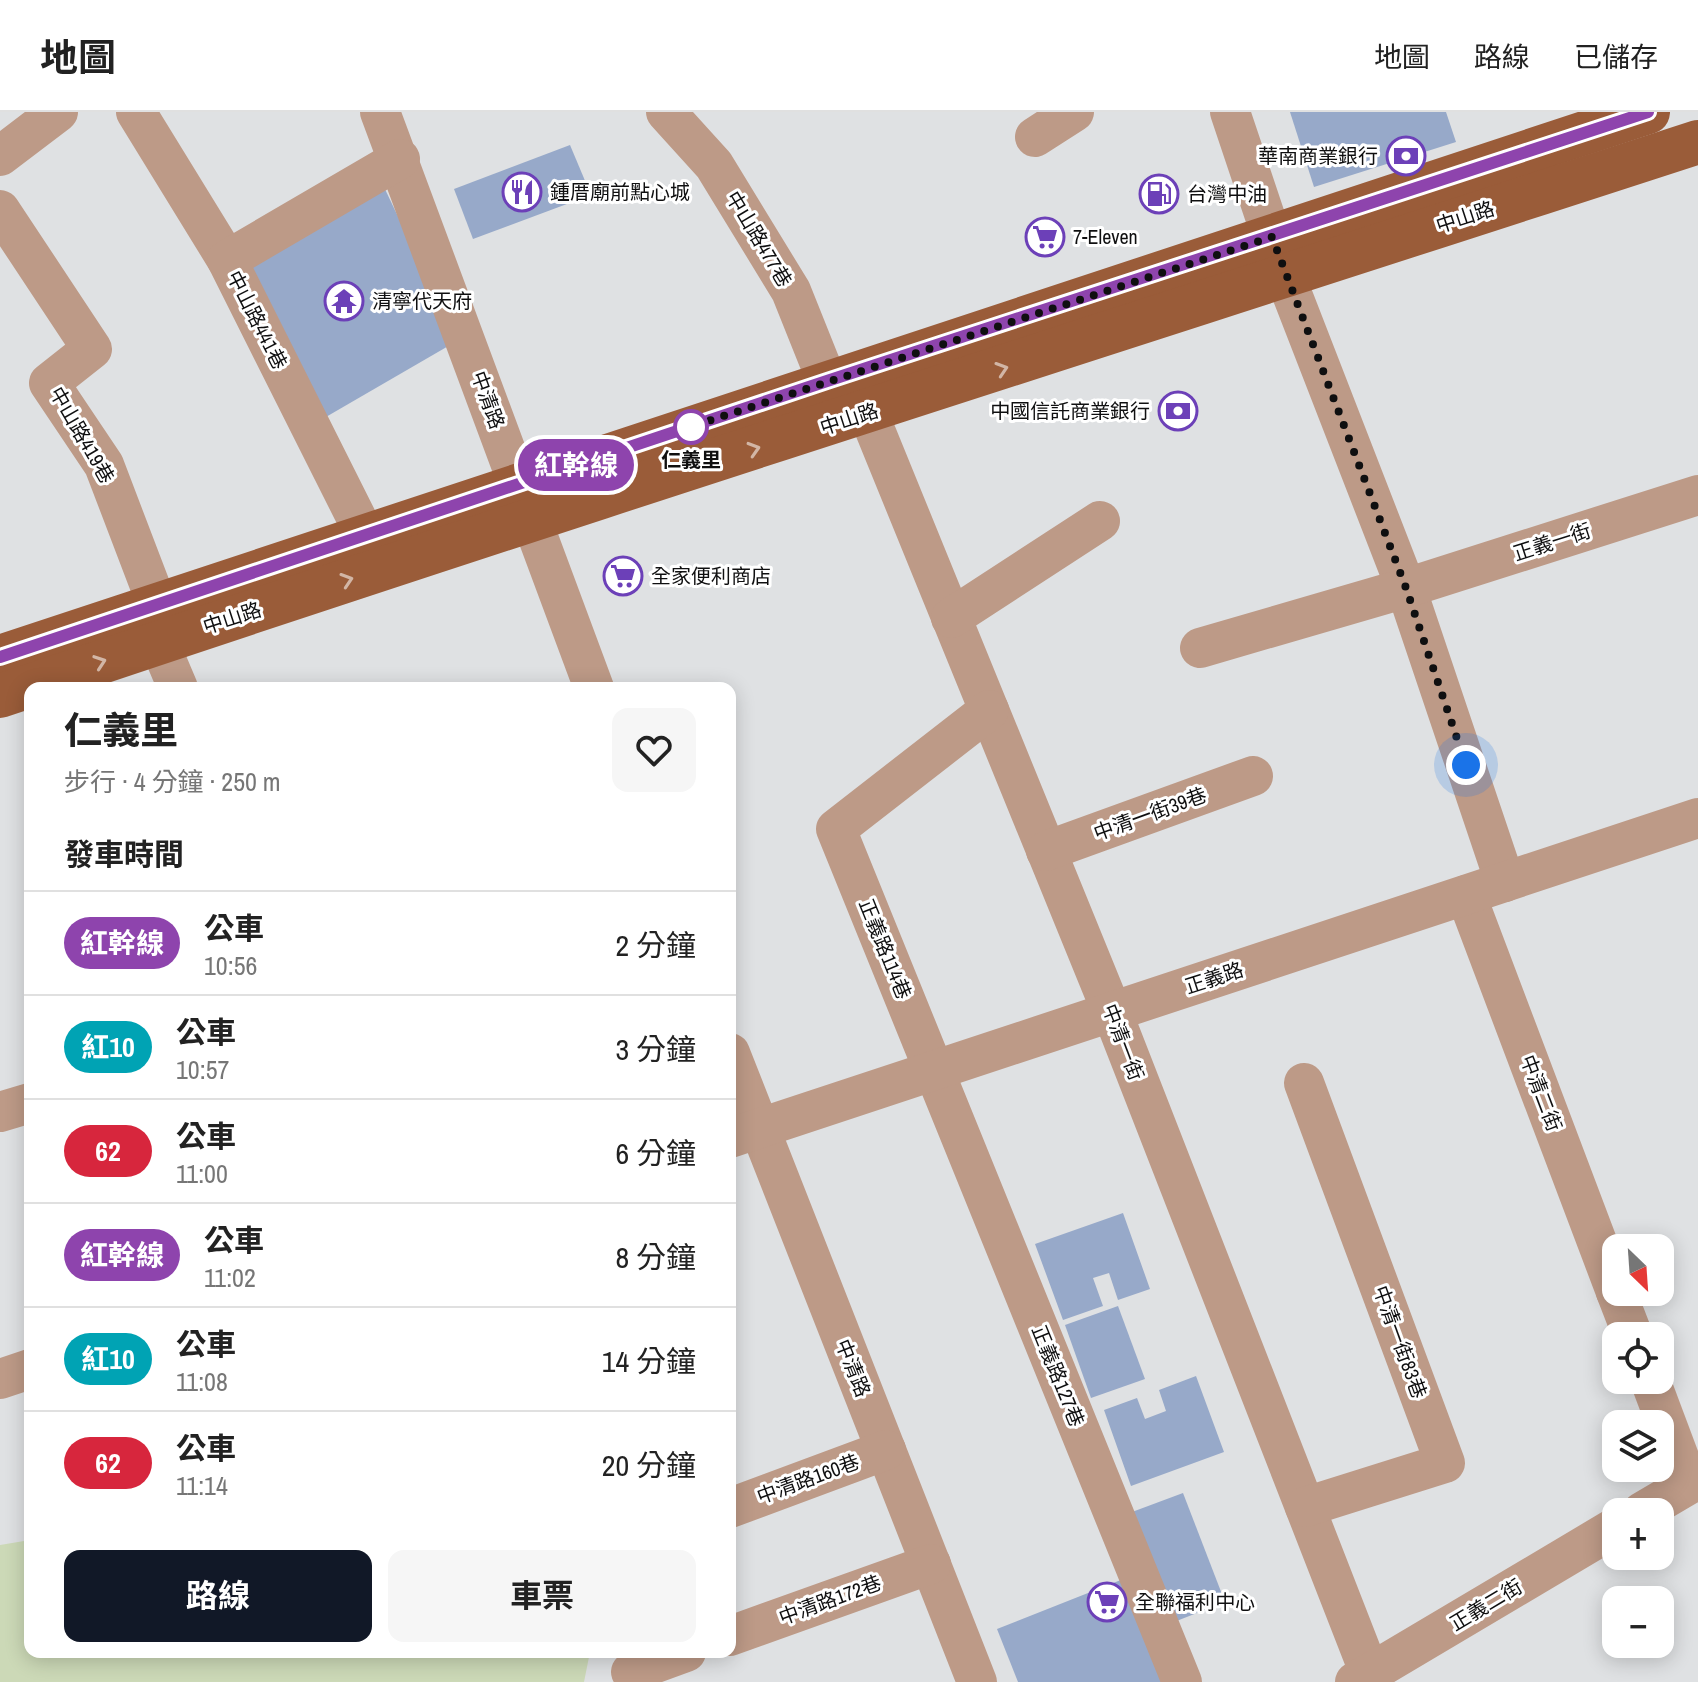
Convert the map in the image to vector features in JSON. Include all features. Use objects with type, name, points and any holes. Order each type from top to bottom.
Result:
[{"type":"main road","name":"中山路","points":[[30,682],[158,623],[365,535],[525,502],[868,413],[1648,112]]},
{"type":"main road","name":"中山路","points":[[0,657],[158,623],[525,502],[827,381],[1698,142]]},
{"type":"main road","name":"中山路","points":[[0,696],[24,685]]},
{"type":"street","points":[[0,156],[58,112]]},
{"type":"street","name":"中山路441巷","points":[[136,112],[227,260],[365,535]]},
{"type":"street","name":"中清路","points":[[380,112],[592,682]]},
{"type":"street","name":"中山路477巷","points":[[666,112],[714,165],[783,278],[827,381]]},
{"type":"street","points":[[1035,137],[1074,112]]},
{"type":"street","points":[[1230,112],[1278,257],[1406,588],[1505,882]]},
{"type":"street","points":[[227,260],[400,159]]},
{"type":"street","name":"中山路419巷","points":[[0,210],[92,349],[49,383],[104,465],[158,623]]},
{"type":"street","name":"中清一街","points":[[868,413],[1112,1012],[1305,1507],[1362,1678]]},
{"type":"street","name":"正義一街","points":[[1200,648],[1406,588],[1698,495]]},
{"type":"street","points":[[951,618],[1100,521]]},
{"type":"street","points":[[158,623],[176,682]]},
{"type":"street","name":"正義路114巷","points":[[935,1070],[836,829],[989,710]]},
{"type":"street","name":"中清一街39巷","points":[[1046,851],[1253,776]]},
{"type":"street","name":"正義路","points":[[744,1133],[1698,818]]},
{"type":"street","name":"中清二街","points":[[1466,895],[1602,1255]]},
{"type":"street","name":"正義路127巷","points":[[935,1070],[1182,1682]]},
{"type":"street","name":"中清一街83巷","points":[[1304,1083],[1445,1463],[1305,1507]]},
{"type":"street","name":"中清路","points":[[736,1087],[744,1133],[886,1450],[977,1682]]},
{"type":"street","points":[[0,1112],[24,1105]]},
{"type":"street","points":[[0,1379],[24,1371]]},
{"type":"street","points":[[1656,1394],[1694,1481],[1665,1498]]},
{"type":"street","name":"中清路160巷","points":[[736,1506],[886,1450]]},
{"type":"street","name":"正義二街","points":[[1362,1678],[1602,1535]]},
{"type":"street","name":"中清路172巷","points":[[736,1634],[931,1564]]},
{"type":"street","points":[[631,1672],[670,1658]]},
{"type":"green space","points":[[24,1541],[24,1658],[589,1658],[584,1682],[0,1682],[0,1545]]},
{"type":"building","points":[[1290,112],[1446,112],[1456,142],[1314,187]]},
{"type":"building","name":"鍾厝廟前點心城","points":[[570,145],[591,195],[473,239],[454,189]]},
{"type":"building","name":"清寧代天府","points":[[384,187],[457,341],[319,421],[227,260]]},
{"type":"building","points":[[1123,1213],[1150,1289],[1118,1300],[1109,1273],[1093,1278],[1103,1306],[1063,1320],[1035,1244]]},
{"type":"building","points":[[1118,1306],[1145,1379],[1091,1398],[1065,1325]]},
{"type":"building","points":[[1196,1376],[1224,1452],[1131,1486],[1104,1410],[1137,1398],[1145,1419],[1166,1411],[1159,1390]]},
{"type":"building","points":[[1183,1493],[1225,1602],[1174,1622],[1132,1512]]},
{"type":"building","name":"全聯福利中心","points":[[1136,1574],[1178,1682],[1018,1682],[997,1629]]},
{"type":"bus line","name":"紅幹線","points":[[0,657],[1648,112]]},
{"type":"place","name":"華南商業銀行","points":[[1406,156]]},
{"type":"place","name":"鍾厝廟前點心城","points":[[522,192]]},
{"type":"place","name":"台灣中油","points":[[1159,194]]},
{"type":"place","name":"7-Eleven","points":[[1045,237]]},
{"type":"place","name":"清寧代天府","points":[[344,301]]},
{"type":"place","name":"中國信託商業銀行","points":[[1178,411]]},
{"type":"place","name":"仁義里","points":[[691,427]]},
{"type":"place","name":"全家便利商店","points":[[623,576]]},
{"type":"place","name":"全聯福利中心","points":[[1107,1602]]},
{"type":"route","points":[[691,427],[687,428],[1272,237],[1406,588],[1466,765]]}]
